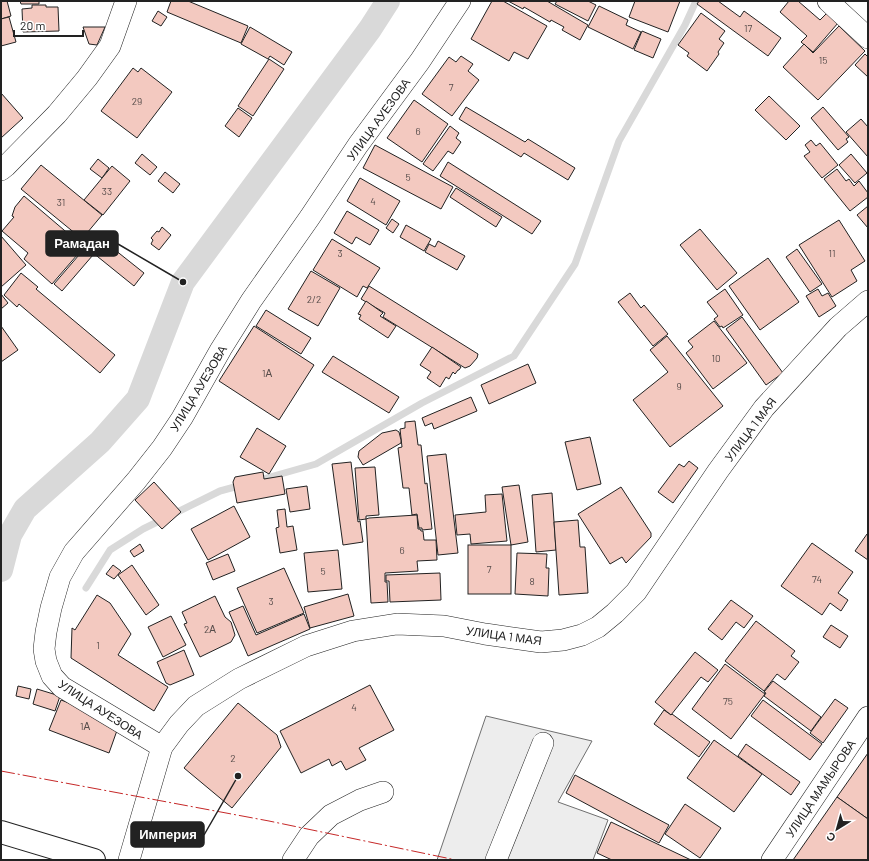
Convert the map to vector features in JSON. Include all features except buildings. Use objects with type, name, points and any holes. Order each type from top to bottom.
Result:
[{"type":"highway","points":[[1,832],[94,860]]},
{"type":"street","points":[[1,170],[58,114],[87,78],[110,46],[126,1]]},
{"type":"street","name":"УЛИЦА АУЕЗОВА","points":[[162,747],[62,687],[52,676],[46,661],[44,649],[51,608],[60,577],[74,552],[136,481],[162,448],[182,418],[221,349],[251,301],[358,145],[420,61],[460,1]]},
{"type":"street","points":[[828,1],[868,38]]},
{"type":"street","name":"УЛИЦА 1 МАЯ","points":[[129,860],[162,747],[179,724],[196,706],[239,679],[306,646],[353,631],[397,624],[444,626],[485,634],[541,642],[563,640],[582,635],[598,627],[615,613],[636,592],[718,471],[764,408],[838,327],[868,301]]},
{"type":"street","name":"УЛИЦА МАМЫРОВА","points":[[772,860],[868,717]]},
{"type":"street","points":[[496,860],[543,743]]},
{"type":"street","points":[[293,860],[309,836],[331,815],[360,800],[383,792]]},
{"type":"shaded area","points":[[486,716],[592,741],[558,802],[608,820],[593,860],[437,860]]},
{"type":"waterway","points":[[1,570],[10,535],[25,509],[100,442],[138,399],[183,282],[370,29],[388,1]]},
{"type":"waterway","points":[[256,481],[316,464],[422,403],[514,356],[575,264],[619,141],[685,25],[696,1]]},
{"type":"waterway","points":[[86,588],[110,550],[143,529],[220,491],[242,485]]},
{"type":"power","points":[[1,771],[269,821],[456,860]]},
{"type":"place","name":"Рамадан","points":[[183,282]]},
{"type":"place","name":"Империя","points":[[238,776]]}]
